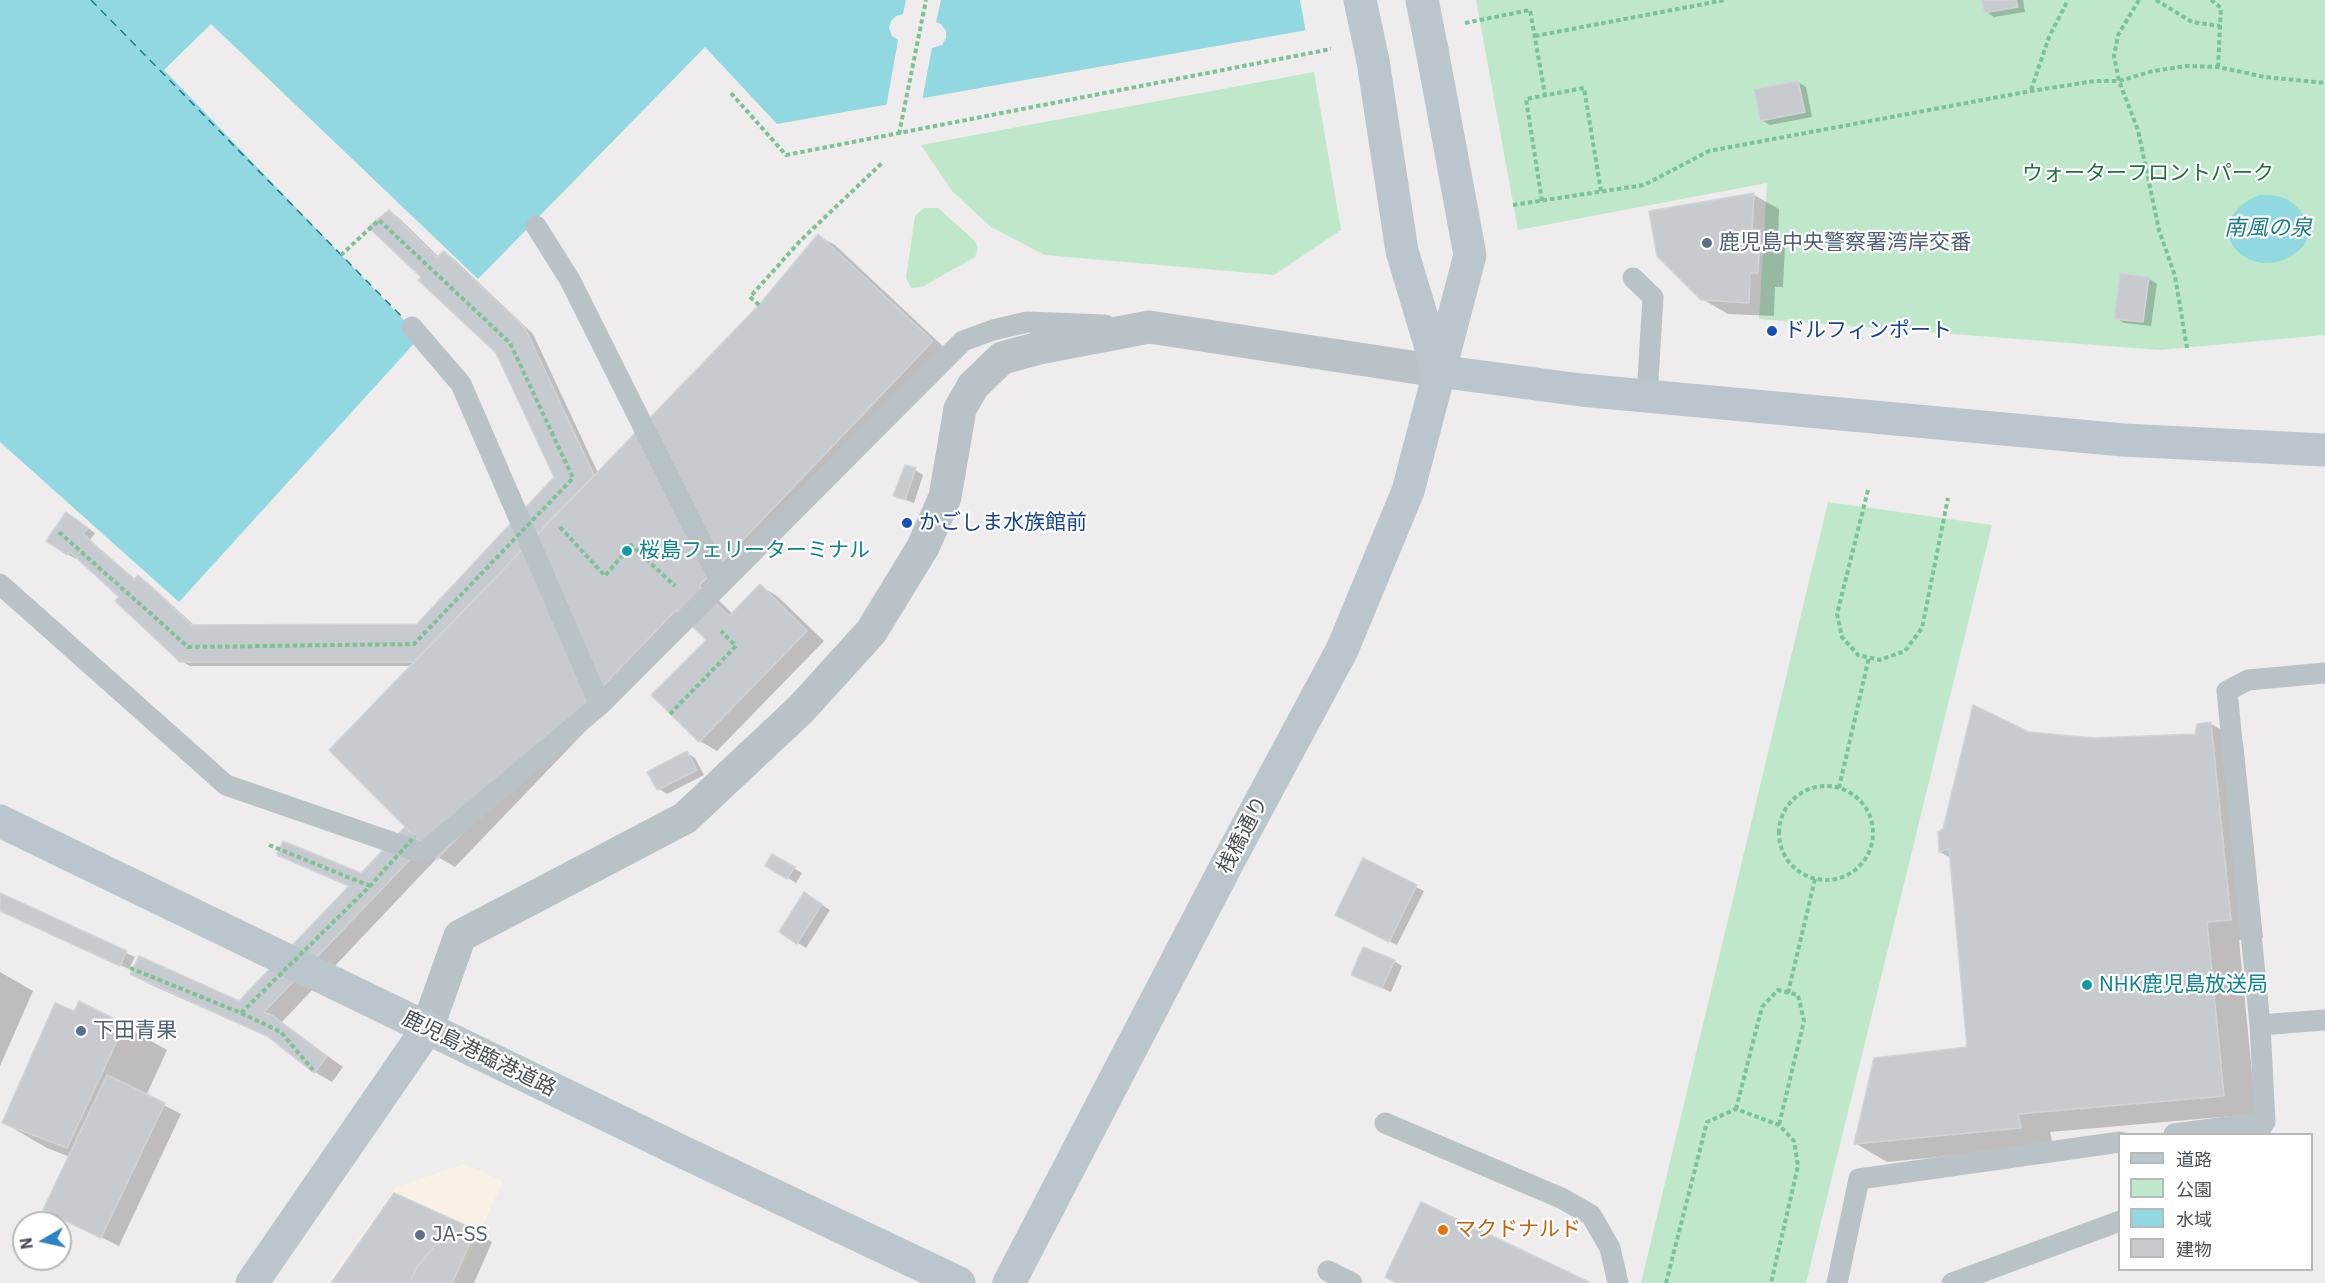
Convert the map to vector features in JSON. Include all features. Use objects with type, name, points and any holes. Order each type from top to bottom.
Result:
[{"type":"street","points":[[1360,0],[1373,61],[1402,251],[1438,371]]},
{"type":"street","name":"桟橋通り","points":[[1009,1283],[1226,866],[1342,650],[1408,491],[1470,255],[1422,0]]},
{"type":"street","points":[[252,1283],[427,1029],[460,936],[685,818],[801,709],[871,632],[923,547],[945,497],[960,410],[973,386],[1002,358],[1039,348],[1149,327],[1438,371],[1581,390],[2151,442],[2325,450]]},
{"type":"street","name":"鹿児島港臨港道路","points":[[0,820],[427,1029],[959,1283]]},
{"type":"lane","points":[[536,226],[570,280],[721,582]]},
{"type":"lane","points":[[1633,278],[1653,297],[1647,396]]},
{"type":"lane","points":[[0,584],[226,784],[423,853],[600,705],[963,341],[993,330],[1027,322],[1149,327]]},
{"type":"lane","points":[[412,327],[461,384],[600,705]]},
{"type":"lane","points":[[2188,1133],[2261,1128],[2260,1025],[2227,691],[2248,680],[2325,673]]},
{"type":"lane","points":[[2260,1025],[2325,1020]]},
{"type":"lane","points":[[1385,1123],[1561,1198],[1591,1215],[1610,1248],[1618,1283]]},
{"type":"lane","points":[[1837,1283],[1859,1179],[2118,1142]]},
{"type":"lane","points":[[1952,1283],[2118,1222]]},
{"type":"lane","points":[[1328,1271],[1352,1283]]},
{"type":"path","points":[[899,134],[926,0]]},
{"type":"path","points":[[1535,36],[1725,0]]},
{"type":"path","points":[[2031,91],[2049,37],[2068,0]]},
{"type":"path","points":[[2139,0],[2114,44],[2114,56],[2119,81],[2138,130],[2159,230],[2175,276],[2187,348]]},
{"type":"path","points":[[2156,0],[2192,22],[2220,26]]},
{"type":"path","points":[[2211,0],[2221,8],[2218,68]]},
{"type":"path","points":[[1460,24],[1530,10],[1545,95]]},
{"type":"path","points":[[731,93],[786,155],[1331,49]]},
{"type":"path","points":[[1514,205],[1644,184],[1709,151],[2031,91],[2095,81],[2119,81],[2153,70],[2187,66],[2218,68],[2265,77],[2325,83]]},
{"type":"path","points":[[1542,201],[1526,99],[1584,88],[1601,191]]},
{"type":"path","points":[[759,305],[750,297],[801,240],[882,163]]},
{"type":"path","points":[[59,532],[188,646],[414,644],[573,478],[510,343],[379,220],[341,255]]},
{"type":"path","points":[[1868,490],[1837,614],[1842,637],[1858,655],[1880,660],[1905,651],[1922,628],[1948,498]]},
{"type":"path","points":[[552,519],[605,576],[631,545],[683,594]]},
{"type":"path","points":[[670,714],[736,646],[718,627]]},
{"type":"path","points":[[1839,788],[1869,657]]},
{"type":"path","points":[[1830,784],[1855,794],[1871,817],[1873,844],[1859,868],[1835,881],[1815,879],[1808,879],[1786,861],[1777,836],[1784,809],[1803,790],[1830,784]]},
{"type":"path","points":[[241,1012],[370,886],[416,836]]},
{"type":"path","points":[[268,845],[370,886]]},
{"type":"path","points":[[1788,993],[1815,879]]},
{"type":"path","points":[[130,968],[241,1012],[281,1032],[313,1070]]},
{"type":"path","points":[[1736,1109],[1762,1007],[1778,990],[1798,995],[1804,1021],[1779,1125]]},
{"type":"path","points":[[1666,1283],[1707,1122],[1736,1109],[1779,1125],[1794,1141],[1798,1166],[1771,1283]]},
{"type":"shaded area","name":"JA-SS","points":[[464,1164],[503,1181],[456,1283],[327,1283],[396,1187]]},
{"type":"green space","name":"ウォーターフロントパーク","points":[[1476,0],[2325,0],[2325,335],[2160,350],[1759,319],[1767,183],[1518,230]]},
{"type":"green space","points":[[1314,72],[1341,230],[1274,275],[1045,255],[991,227],[952,191],[921,145]]},
{"type":"green space","points":[[924,208],[938,208],[975,241],[978,248],[975,257],[922,287],[911,288],[906,278],[915,216]]},
{"type":"green space","points":[[1828,502],[1992,525],[1806,1283],[1641,1283]]},
{"type":"water","points":[[0,0],[1476,0],[777,124],[705,47],[478,279],[211,24],[164,70],[420,337],[179,602],[0,442]]},
{"type":"water","name":"南風の泉","points":[[2259,195],[2276,196],[2289,200],[2300,210],[2309,224],[2307,240],[2299,251],[2273,263],[2257,262],[2244,256],[2234,246],[2228,234],[2230,220],[2240,207]]},
{"type":"pier","points":[[906,0],[941,0],[936,22],[941,24],[946,31],[946,38],[942,45],[932,48],[922,101],[886,108],[898,40],[892,36],[889,28],[896,16],[903,14]]},
{"type":"pier","points":[[1300,0],[1475,0],[1475,3],[1306,33]]},
{"type":"building","points":[[1982,0],[2016,0],[2018,7],[1984,13]]},
{"type":"building","points":[[1798,81],[1805,112],[1760,121],[1754,89]]},
{"type":"building","name":"鹿児島中央警察署湾岸交番","points":[[1754,193],[1752,229],[1760,230],[1758,273],[1750,273],[1749,303],[1701,300],[1657,256],[1649,211]]},
{"type":"building","points":[[389,210],[437,257],[444,251],[525,328],[594,475],[414,662],[180,662],[115,601],[119,597],[70,552],[67,555],[46,541],[66,512],[88,528],[83,534],[134,580],[138,575],[192,625],[417,624],[554,477],[496,353],[418,280],[421,277],[368,227]]},
{"type":"building","name":"桜島フェリーターミナル","points":[[818,234],[933,341],[699,586],[729,616],[760,584],[807,631],[699,742],[651,695],[706,640],[676,610],[437,859],[329,750],[759,305]]},
{"type":"building","points":[[2120,273],[2149,277],[2143,322],[2114,319]]},
{"type":"building","points":[[905,465],[916,468],[905,500],[893,496]]},
{"type":"building","name":"NHK鹿児島放送局","points":[[1973,705],[2029,732],[2094,738],[2195,734],[2197,724],[2211,722],[2231,920],[2207,922],[2224,1096],[2018,1114],[2021,1128],[1854,1144],[1874,1058],[1967,1047],[1949,849],[1939,852],[1938,832],[1943,829]]},
{"type":"building","points":[[687,751],[697,770],[657,790],[647,772]]},
{"type":"building","points":[[405,827],[424,845],[264,1012],[273,1016],[327,1056],[314,1073],[267,1036],[130,974],[139,956],[239,1001],[349,886],[277,855],[283,841],[361,873]]},
{"type":"building","points":[[772,854],[795,867],[787,879],[765,866]]},
{"type":"building","points":[[1363,858],[1417,885],[1389,942],[1335,915]]},
{"type":"building","points":[[804,892],[822,904],[797,944],[779,932]]},
{"type":"building","points":[[0,893],[127,951],[120,966],[0,911]]},
{"type":"building","points":[[1363,947],[1395,960],[1382,988],[1351,975]]},
{"type":"building","points":[[79,1001],[125,1024],[67,1148],[2,1123],[55,1003],[74,1011]]},
{"type":"building","points":[[107,1075],[165,1103],[101,1238],[72,1224],[72,1211],[43,1210]]},
{"type":"building","points":[[394,1193],[476,1230],[451,1236],[435,1246],[417,1267],[409,1283],[331,1283]]},
{"type":"building","name":"マクドナルド","points":[[1421,1202],[1589,1283],[1397,1283],[1385,1277]]},
{"type":"building","points":[[476,1230],[452,1283],[409,1283],[417,1267],[435,1246],[451,1236]]},
{"type":"ferry route","points":[[91,0],[405,320]]},
{"type":"place","name":"鹿児島中央警察署湾岸交番","points":[[1707,243]]},
{"type":"place","name":"ドルフィンポート","points":[[1772,331]]},
{"type":"place","name":"かごしま水族館前","points":[[907,523]]},
{"type":"place","name":"桜島フェリーターミナル","points":[[627,551]]},
{"type":"place","name":"NHK鹿児島放送局","points":[[2087,985]]},
{"type":"place","name":"下田青果","points":[[81,1031]]},
{"type":"place","name":"マクドナルド","points":[[1443,1230]]},
{"type":"place","name":"JA-SS","points":[[420,1235]]}]
